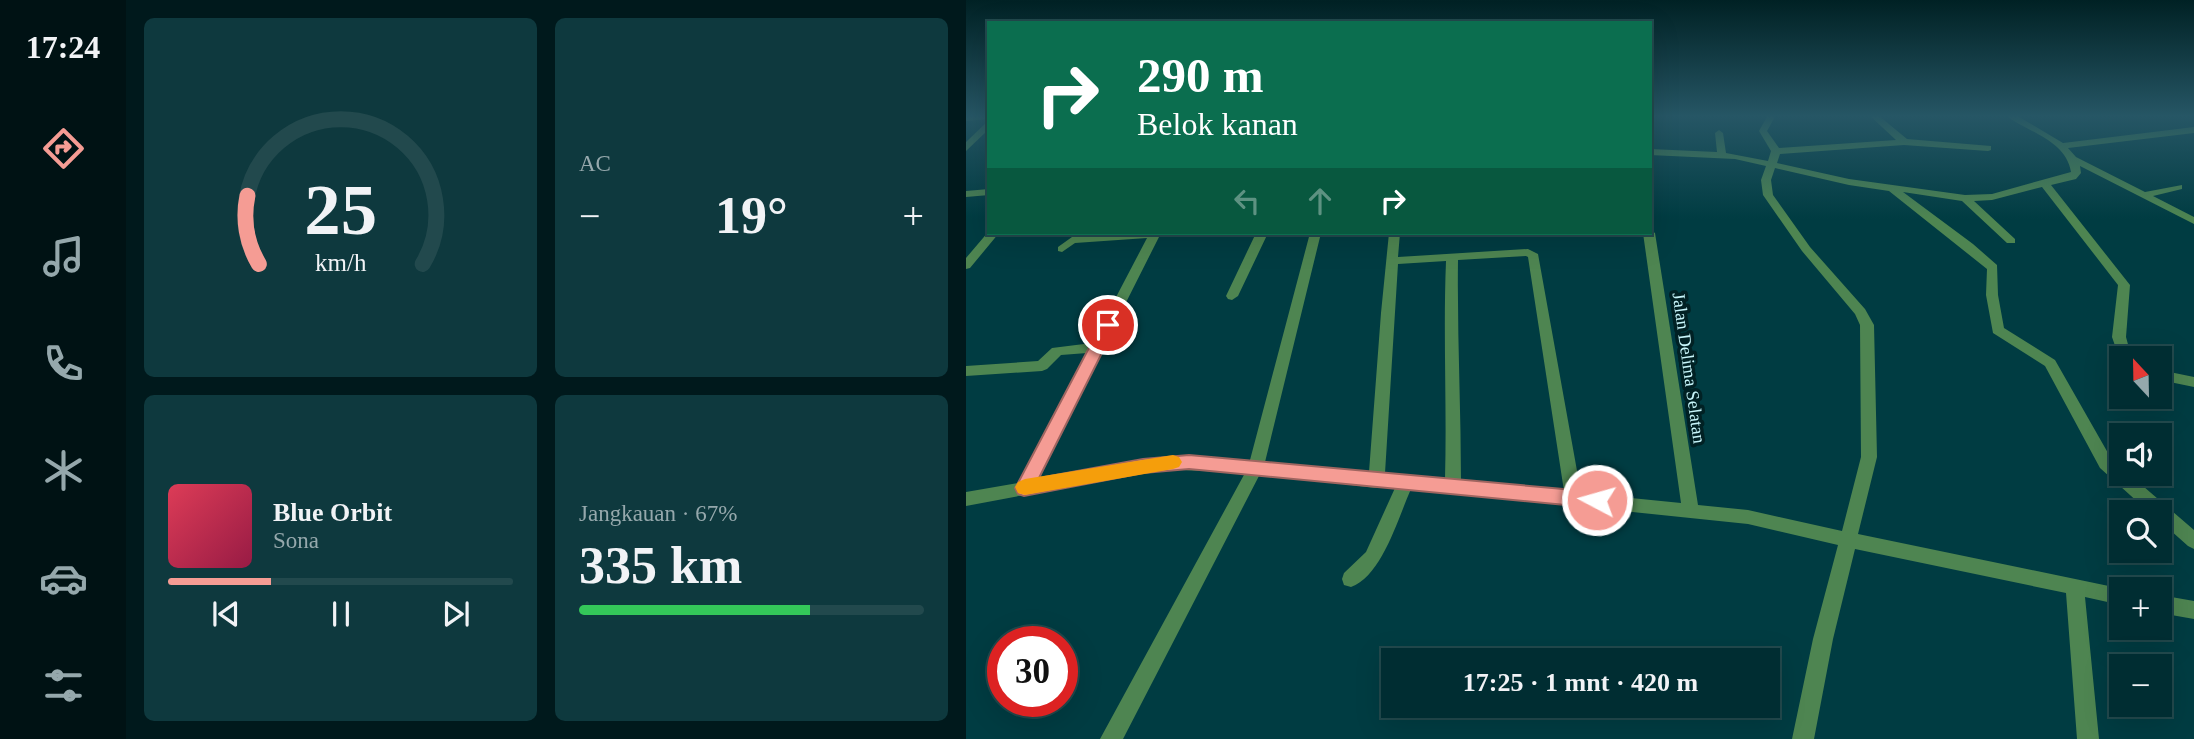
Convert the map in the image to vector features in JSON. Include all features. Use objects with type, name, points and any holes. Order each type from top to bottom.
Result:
[{"type":"street","points":[[1721,149],[1722,155]]},
{"type":"street","points":[[1771,149],[1775,158],[1766,180],[1768,195],[1806,249],[1860,312],[1867,325],[1869,457],[1824,639],[1803,739]]},
{"type":"street","points":[[1652,152],[1775,158],[1844,149]]},
{"type":"street","points":[[2064,149],[2075,160],[2194,221]]},
{"type":"street","points":[[1775,158],[1849,182],[1965,198],[1992,197],[2072,177],[2076,173],[2075,160]]},
{"type":"street","points":[[2045,184],[2124,285],[2119,337],[2121,346]]},
{"type":"street","points":[[2145,195],[2178,187]]},
{"type":"street","points":[[1893,188],[1918,211],[1969,244],[1993,268],[1992,295],[1998,330],[2050,363],[2106,464],[2194,541]]},
{"type":"street","points":[[966,194],[987,192]]},
{"type":"street","points":[[1965,198],[2011,241]]},
{"type":"street","points":[[966,265],[991,235]]},
{"type":"street","points":[[1062,249],[1073,240],[1131,235]]},
{"type":"street","points":[[1024,488],[1153,235]]},
{"type":"street","points":[[1232,296],[1261,235]]},
{"type":"street","points":[[1111,739],[1256,467],[1314,235]]},
{"type":"street","points":[[1376,481],[1395,235]]},
{"type":"street","name":"Jalan Delima Selatan","points":[[1649,235],[1690,509]]},
{"type":"street","points":[[1392,261],[1528,252],[1534,256],[1573,497]]},
{"type":"street","points":[[1451,257],[1453,486]]},
{"type":"street","points":[[966,371],[1042,366],[1057,351],[1097,347]]},
{"type":"street","points":[[2172,377],[2194,382]]},
{"type":"street","points":[[966,499],[1163,463],[1256,467],[1376,481],[1573,497],[1748,517],[2109,594]]},
{"type":"street","points":[[1351,579],[1372,558],[1406,482]]},
{"type":"street","points":[[2075,587],[2088,739]]},
{"type":"street","points":[[2172,606],[2194,610]]},
{"type":"slow traffic","points":[[1025,487],[1173,462]]},
{"type":"route","points":[[1108,325],[1024,488],[1143,466],[1189,462],[1597,500]]}]
